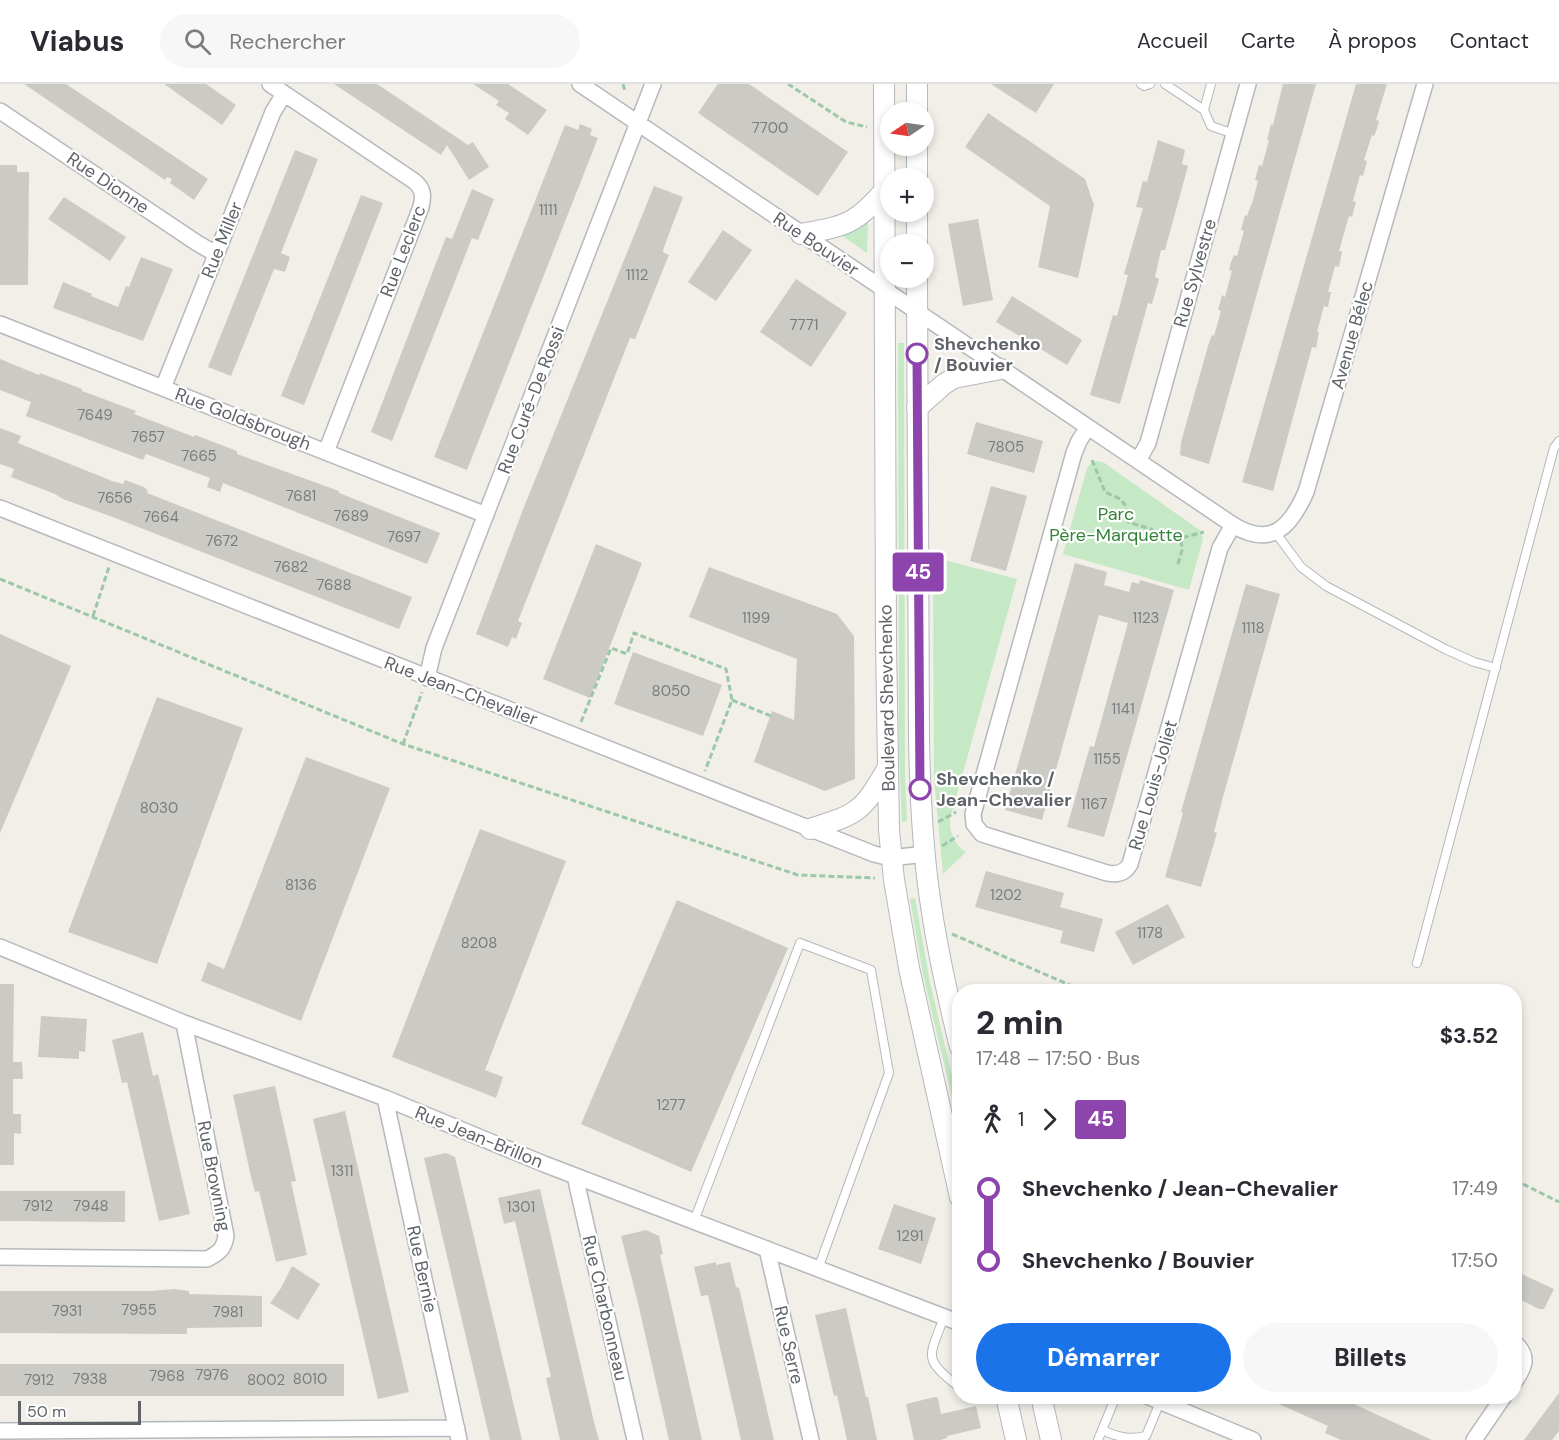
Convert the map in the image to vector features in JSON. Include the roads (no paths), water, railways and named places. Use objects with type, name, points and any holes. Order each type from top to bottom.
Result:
[{"type":"street","name":"Rue Leclerc","points":[[270,84],[414,181],[421,188],[423,196],[421,207],[326,452]]},
{"type":"street","name":"Rue Bouvier","points":[[580,84],[1233,525]]},
{"type":"street","name":"Rue Curé-De Rossi","points":[[427,678],[434,648],[653,84]]},
{"type":"street","name":"Boulevard Shevchenko","points":[[884,84],[885,168]]},
{"type":"street","points":[[917,84],[917,102]]},
{"type":"street","name":"Rue Sylvestre","points":[[1138,461],[1148,443],[1248,84]]},
{"type":"street","name":"Avenue Bélec","points":[[1275,532],[1293,516],[1310,482],[1425,84]]},
{"type":"street","name":"Rue Miller","points":[[163,388],[273,112],[284,94]]},
{"type":"street","name":"Rue Dionne","points":[[0,111],[216,254]]},
{"type":"street","points":[[801,234],[851,222],[868,209],[880,196]]},
{"type":"street","name":"Boulevard Shevchenko","points":[[885,222],[886,769],[891,858],[909,968],[952,1161]]},
{"type":"street","name":"Boulevard Shevchenko","points":[[917,288],[919,739],[932,851],[934,925],[952,1009]]},
{"type":"street","name":"Rue Goldsbrough","points":[[0,324],[486,515]]},
{"type":"street","points":[[917,408],[954,378],[1001,369]]},
{"type":"street","name":"Rue Louis-Joliet","points":[[1088,428],[1074,453],[973,814],[975,828],[982,834],[1107,873],[1120,873],[1127,869],[1220,548],[1233,525]]},
{"type":"street","name":"Rue Jean-Chevalier","points":[[0,508],[874,854],[891,858],[932,851]]},
{"type":"street","points":[[1233,525],[1257,536],[1275,532]]},
{"type":"street","points":[[810,829],[844,818],[859,810],[872,795],[886,769]]},
{"type":"street","name":"Rue Jean-Brillon","points":[[0,947],[184,1023],[385,1098],[575,1176],[952,1320]]},
{"type":"street","name":"Rue Browning","points":[[0,1257],[207,1259],[225,1246],[226,1236],[184,1023]]},
{"type":"street","name":"Rue Bernie","points":[[385,1098],[458,1434]]},
{"type":"street","name":"Rue Charbonneau","points":[[575,1176],[635,1440]]},
{"type":"street","name":"Rue Serre","points":[[767,1249],[811,1440]]},
{"type":"street","points":[[1522,1350],[1525,1364],[1522,1369]]},
{"type":"street","points":[[1008,1404],[1016,1440]]},
{"type":"street","points":[[1047,1404],[1051,1440]]},
{"type":"street","points":[[1166,1404],[1253,1440]]},
{"type":"street","points":[[1474,1440],[1499,1404]]},
{"type":"street","points":[[0,1431],[458,1434]]},
{"type":"lane","points":[[1141,84],[1144,86],[1150,84]]},
{"type":"lane","points":[[1165,84],[1204,110],[1211,126],[1234,134]]},
{"type":"lane","points":[[1204,110],[1211,84]]},
{"type":"lane","points":[[1417,963],[1554,448],[1559,441]]},
{"type":"lane","points":[[1275,532],[1301,567],[1326,586],[1445,649],[1496,668]]},
{"type":"lane","points":[[694,1221],[800,943],[871,970],[890,1073],[818,1269]]},
{"type":"lane","points":[[944,1317],[932,1346],[933,1362],[937,1369],[952,1381]]},
{"type":"lane","points":[[1098,1440],[1113,1404]]},
{"type":"lane","points":[[1102,1430],[1122,1438],[1133,1439],[1146,1436],[1153,1404]]},
{"type":"place","name":"Shevchenko / Bouvier","points":[[917,354]]},
{"type":"place","name":"Shevchenko / Jean-Chevalier","points":[[920,789]]},
{"type":"park label","name":"Parc Père-Marquette","points":[[1116,524]]}]
